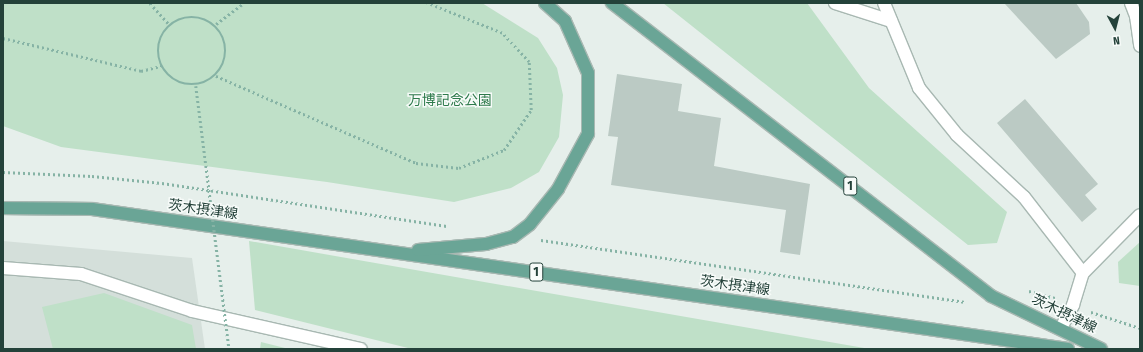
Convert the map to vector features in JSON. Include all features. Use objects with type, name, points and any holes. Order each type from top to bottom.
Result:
[{"type":"main road","name":"茨木摂津線","points":[[397,252],[486,244],[513,237],[530,224],[558,189],[588,134],[588,73],[565,22],[545,3]]},
{"type":"main road","name":"茨木摂津線","points":[[612,3],[991,296],[1061,328],[1101,349]]},
{"type":"main road","name":"茨木摂津線","points":[[3,208],[92,209],[1068,349]]},
{"type":"street","points":[[835,3],[891,21]]},
{"type":"street","points":[[884,3],[919,88],[957,135],[1024,197],[1083,273]]},
{"type":"street","points":[[1131,3],[1136,16],[1140,46]]},
{"type":"street","points":[[1061,328],[1073,306],[1083,273],[1140,215]]},
{"type":"street","points":[[3,268],[81,274],[192,311],[361,349]]},
{"type":"path","points":[[150,3],[169,24]]},
{"type":"path","points":[[216,24],[244,3]]},
{"type":"path","points":[[216,76],[416,163],[459,168],[504,150],[531,110],[529,62],[502,33],[427,3]]},
{"type":"path","points":[[194,16],[216,24],[226,41],[226,60],[216,76],[196,86],[175,81],[161,66],[158,44],[169,24],[194,16]]},
{"type":"path","points":[[3,38],[141,70],[161,66]]},
{"type":"path","points":[[196,86],[229,349]]},
{"type":"path","points":[[3,172],[92,176],[162,183],[449,227]]},
{"type":"path","points":[[533,239],[937,300],[973,303]]},
{"type":"path","points":[[1095,314],[1140,328]]},
{"type":"shaded area","points":[[3,241],[192,258],[205,349],[3,349]]},
{"type":"green space","name":"万博記念公園","points":[[3,3],[482,3],[538,38],[557,68],[563,95],[559,137],[539,172],[511,188],[454,202],[327,182],[61,147],[3,126]]},
{"type":"green space","points":[[663,3],[807,3],[869,88],[1007,212],[997,243],[968,245]]},
{"type":"green space","points":[[249,241],[870,349],[412,349],[255,310]]},
{"type":"green space","points":[[1140,242],[1140,286],[1119,283],[1118,262]]},
{"type":"green space","points":[[104,293],[192,325],[196,349],[53,349],[42,307]]},
{"type":"green space","points":[[261,342],[289,349],[260,349]]},
{"type":"building","points":[[1004,3],[1076,3],[1089,22],[1090,34],[1056,59]]},
{"type":"building","points":[[617,74],[682,84],[678,111],[721,118],[714,166],[810,184],[800,255],[780,252],[786,210],[611,185],[618,137],[608,136]]},
{"type":"building","points":[[1025,99],[1098,184],[1085,195],[1097,209],[1082,222],[997,123]]}]
